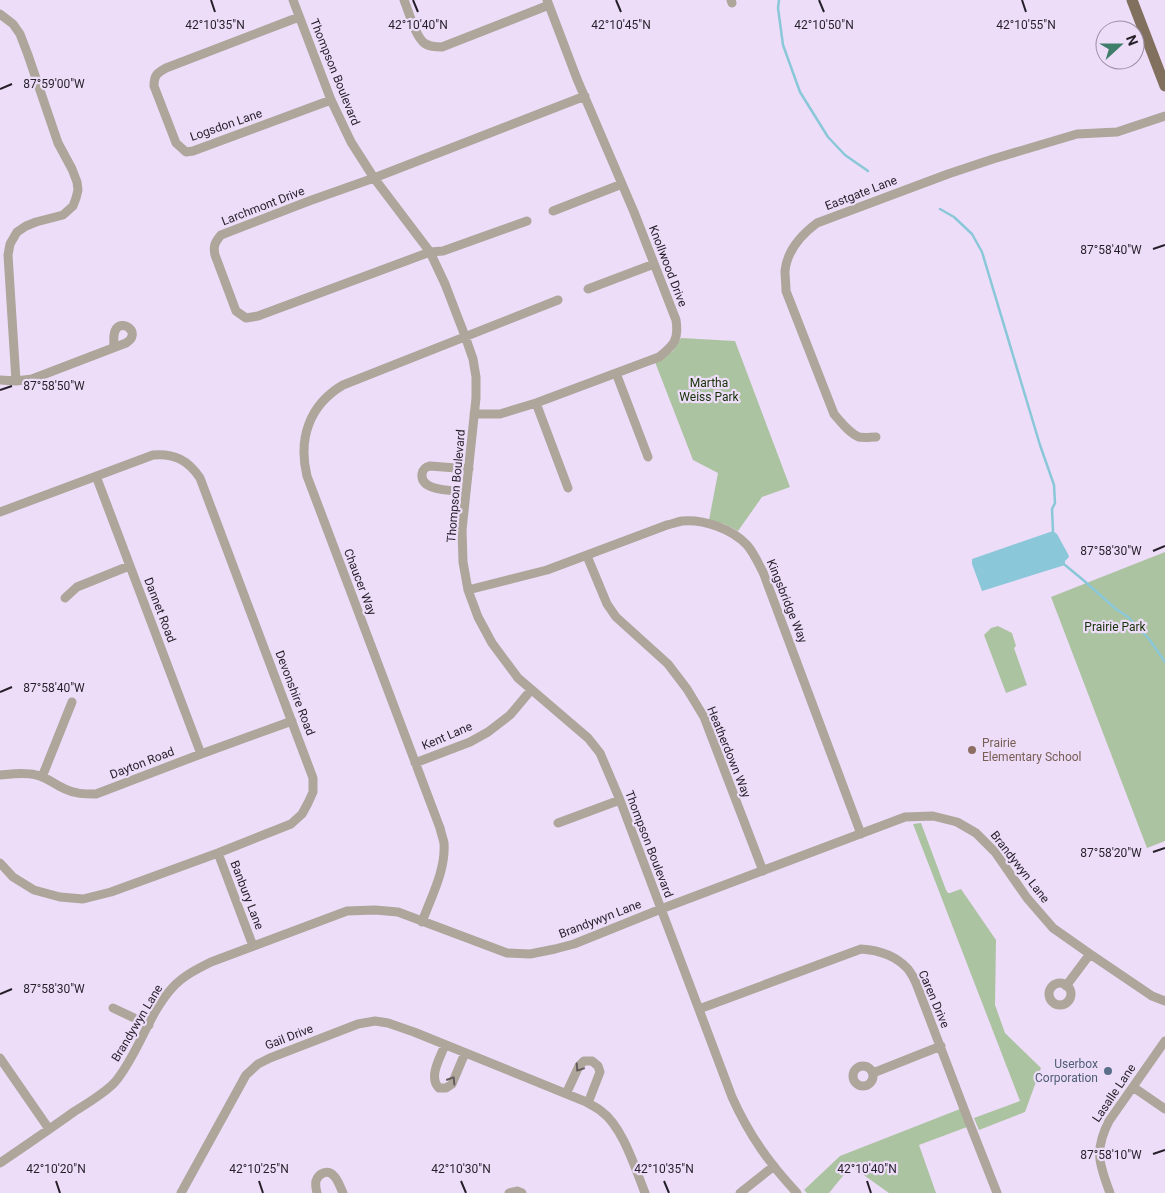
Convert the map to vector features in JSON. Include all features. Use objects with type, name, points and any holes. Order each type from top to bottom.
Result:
[{"type":"main road","points":[[1132,0],[1165,86]]},
{"type":"street","name":"Thompson Boulevard","points":[[293,0],[331,100],[351,142],[374,178],[430,252],[445,284],[473,360],[476,377],[476,398],[466,492],[463,562],[468,590],[478,617],[492,643],[518,678],[588,738],[600,753],[620,800],[742,1120],[761,1150],[797,1193]]},
{"type":"street","points":[[404,0],[416,31],[423,43],[442,47],[548,3]]},
{"type":"street","name":"Knollwood Drive","points":[[474,414],[500,414],[536,403],[658,356],[671,348],[678,330],[676,320],[654,264],[548,3]]},
{"type":"street","points":[[0,14],[13,24],[20,34],[58,143],[72,169],[78,190],[75,202],[66,213],[56,218],[26,226],[17,232],[10,244],[8,255],[16,381]]},
{"type":"street","name":"Logsdon Lane","points":[[300,17],[166,68],[158,73],[154,79],[154,86],[176,143],[186,152],[331,100]]},
{"type":"street","name":"Larchmont Drive","points":[[527,221],[443,251],[430,252],[258,316],[246,318],[236,311],[213,249],[221,234],[374,178],[585,96]]},
{"type":"street","name":"Eastgate Lane","points":[[876,437],[860,437],[843,424],[834,414],[786,291],[785,271],[789,257],[795,244],[806,231],[817,223],[993,159],[1077,134],[1118,132],[1165,116]]},
{"type":"street","points":[[553,211],[622,184]]},
{"type":"street","points":[[588,289],[654,264]]},
{"type":"street","name":"Chaucer Way","points":[[422,922],[441,870],[444,843],[307,476],[304,463],[304,440],[310,420],[319,406],[333,391],[558,300]]},
{"type":"street","points":[[0,380],[32,379],[114,347]]},
{"type":"street","points":[[616,373],[648,457]]},
{"type":"street","points":[[536,403],[568,488]]},
{"type":"street","name":"Devonshire Road","points":[[0,512],[153,455],[171,455],[179,458],[195,471],[200,478],[313,778],[313,792],[302,814],[291,824],[111,892],[83,899],[60,897],[34,890],[13,877],[0,863]]},
{"type":"street","points":[[466,492],[426,486],[422,475],[426,467],[430,466],[469,469]]},
{"type":"street","name":"Dannet Road","points":[[96,476],[201,754]]},
{"type":"street","name":"Kingsbridge Way","points":[[468,590],[547,570],[682,521],[701,521],[718,526],[731,533],[746,544],[763,572],[861,834]]},
{"type":"street","name":"Heatherdown Way","points":[[587,556],[607,604],[616,617],[668,664],[687,689],[704,717],[763,871]]},
{"type":"street","points":[[65,598],[77,587],[129,566]]},
{"type":"street","name":"Kent Lane","points":[[415,763],[470,742],[488,732],[510,715],[531,690]]},
{"type":"street","points":[[42,777],[72,702]]},
{"type":"street","name":"Dayton Road","points":[[0,775],[22,773],[37,775],[78,794],[96,794],[292,721]]},
{"type":"street","points":[[558,823],[620,800]]},
{"type":"street","name":"Brandywyn Lane","points":[[0,1163],[114,1083],[137,1049],[157,1008],[173,987],[192,972],[211,962],[347,911],[375,910],[398,912],[507,953],[530,954],[555,949],[574,944],[661,909],[905,817],[933,816],[957,822],[976,833],[995,852],[1027,898],[1053,928],[1152,996],[1165,1001]]},
{"type":"street","name":"Banbury Lane","points":[[218,853],[253,946]]},
{"type":"street","name":"Caren Drive","points":[[699,1009],[861,949],[876,950],[898,961],[908,970],[916,983],[997,1193]]},
{"type":"street","points":[[1066,986],[1090,954]]},
{"type":"street","points":[[113,1008],[149,1025]]},
{"type":"street","name":"Gail Drive","points":[[181,1193],[246,1075],[258,1064],[358,1024],[375,1021],[388,1023],[445,1045],[588,1103],[602,1111],[614,1124],[623,1140],[644,1193]]},
{"type":"street","name":"Lasalle Lane","points":[[1110,1193],[1100,1165],[1099,1148],[1102,1133],[1165,1041]]},
{"type":"street","points":[[445,1045],[434,1076],[435,1084],[439,1088],[446,1088],[452,1084],[465,1053]]},
{"type":"street","points":[[872,1073],[941,1046]]},
{"type":"street","points":[[0,1058],[49,1129]]},
{"type":"street","points":[[566,1094],[579,1066],[584,1061],[592,1061],[598,1066],[600,1072],[588,1103]]},
{"type":"street","points":[[1133,1087],[1165,1109]]},
{"type":"street","points":[[740,1193],[774,1166]]},
{"type":"street","points":[[317,1193],[315,1187],[316,1179],[320,1174],[330,1172],[335,1177],[343,1193]]},
{"type":"street","points":[[509,1193],[517,1191],[522,1193]]},
{"type":"green space","name":"Martha Weiss Park","points":[[681,338],[735,341],[790,487],[762,497],[738,531],[724,524],[709,520],[718,473],[693,460],[655,362],[673,351]]},
{"type":"green space","name":"Prairie Park","points":[[1165,552],[1165,841],[1147,848],[1051,597]]},
{"type":"green space","points":[[998,626],[1012,633],[1016,646],[1014,648],[1027,685],[1006,693],[984,635],[991,628]]},
{"type":"green space","points":[[921,823],[946,890],[950,893],[961,889],[996,940],[995,1005],[1005,1033],[1041,1068],[1025,1112],[979,1130],[974,1118],[1020,1101],[913,824]]},
{"type":"green space","points":[[960,1109],[967,1127],[919,1145],[936,1193],[889,1193],[851,1166],[829,1193],[807,1193],[804,1190],[840,1156]]},
{"type":"water","points":[[1053,531],[1057,534],[1068,554],[1069,557],[1065,561],[1065,565],[982,591],[972,559]]},
{"type":"waterway","points":[[779,0],[778,8],[783,45],[800,92],[828,137],[845,155],[868,171]]},
{"type":"waterway","points":[[940,209],[954,217],[972,234],[982,252],[1040,445],[1054,485],[1053,531]]},
{"type":"waterway","points":[[1065,565],[1128,617],[1149,639],[1165,662]]},
{"type":"place","name":"Prairie Elementary School","points":[[972,750]]},
{"type":"place","name":"Userbox Corporation","points":[[1108,1071]]}]
